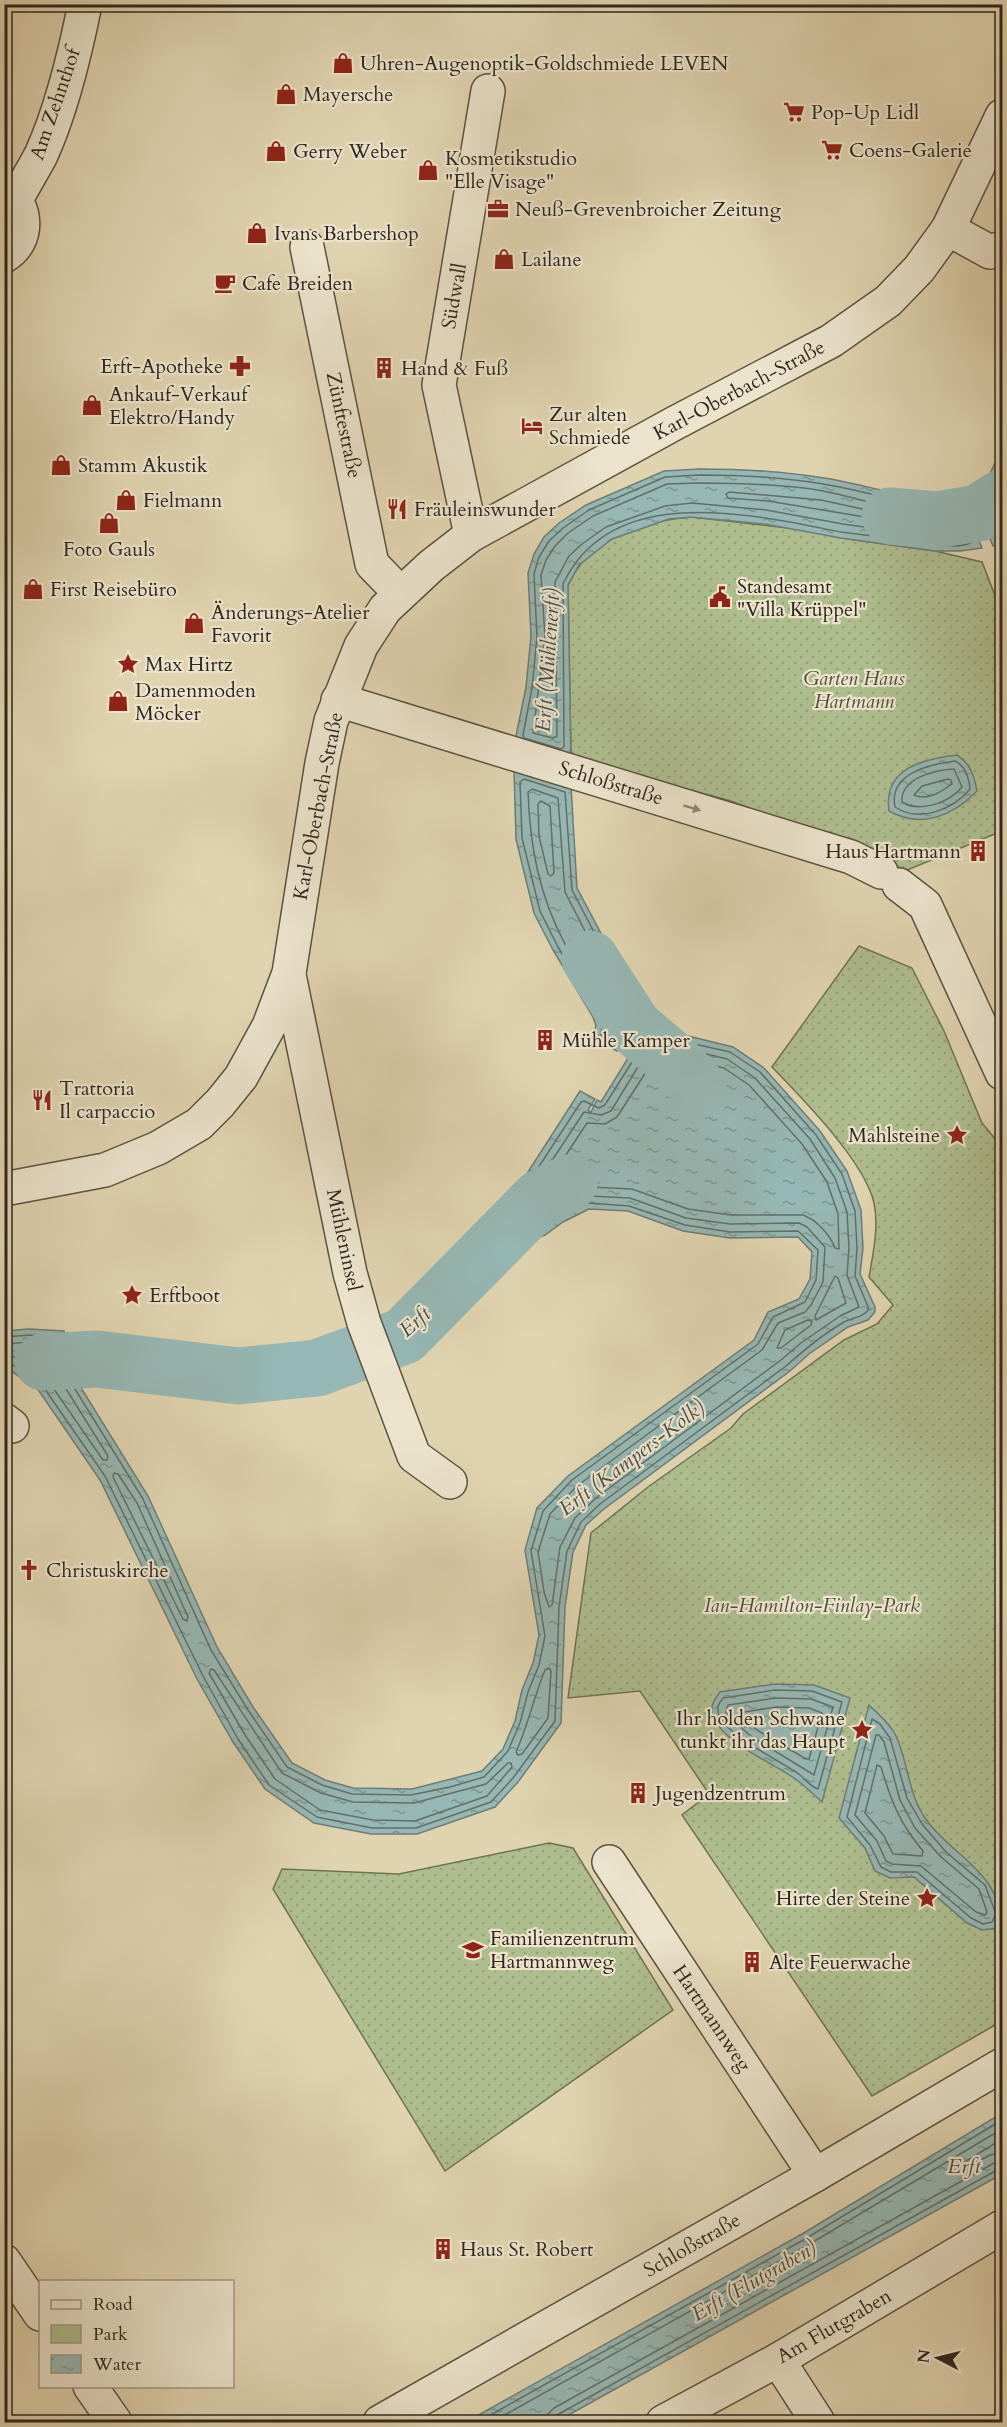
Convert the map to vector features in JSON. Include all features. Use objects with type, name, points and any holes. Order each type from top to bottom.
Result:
[{"type":"street","name":"Am Zehnthof","points":[[4,256],[18,243],[24,221],[21,209],[10,194],[40,155],[75,47],[85,4]]},
{"type":"street","name":"Südwall","points":[[471,535],[439,385],[488,91]]},
{"type":"street","name":"Karl-Oberbach-Straße","points":[[4,1189],[68,1179],[122,1165],[166,1144],[199,1124],[231,1090],[250,1061],[275,1013],[289,973],[322,764],[338,700],[367,634],[385,609],[400,593],[471,535],[675,423],[817,349],[856,326],[888,301],[948,229],[1002,116]]},
{"type":"street","points":[[948,229],[990,252],[1002,248]]},
{"type":"street","name":"Zünftestraße","points":[[307,247],[372,564],[400,593]]},
{"type":"street","name":"Schloßstraße","points":[[338,700],[851,857],[890,879],[925,905],[1002,1073]]},
{"type":"street","name":"Mühleninsel","points":[[289,973],[350,1273],[364,1323],[382,1376],[414,1456],[450,1482]]},
{"type":"street","name":"Hartmannweg","points":[[609,1862],[814,2175]]},
{"type":"street","name":"Schloßstraße","points":[[380,2422],[814,2175],[1002,2065]]},
{"type":"street","name":"Am Flutgraben","points":[[663,2422],[778,2360],[1002,2227]]},
{"type":"street","points":[[4,2261],[39,2313]]},
{"type":"street","points":[[778,2360],[818,2422]]},
{"type":"street","points":[[91,2388],[115,2422]]},
{"type":"green space","name":"Garten Haus Hartmann","points":[[691,517],[805,530],[841,538],[935,551],[982,562],[1002,614],[1002,831],[905,871],[889,861],[731,801],[571,758],[568,585],[578,567],[603,544],[646,525]]},
{"type":"green space","name":"Ian-Hamilton-Finlay-Park","points":[[859,946],[912,968],[944,1031],[982,1123],[1002,1147],[1002,2021],[872,2096],[682,1815],[709,1794],[640,1691],[568,1698],[591,1533],[648,1487],[731,1428],[743,1414],[844,1340],[877,1324],[893,1305],[869,1277],[876,1221],[874,1203],[868,1187],[846,1150],[831,1131],[772,1067]]},
{"type":"green space","name":"Familienzentrum Hartmannweg","points":[[549,1843],[573,1848],[673,2010],[445,2171],[273,1889],[282,1869],[399,1874]]},
{"type":"water","points":[[1002,447],[1002,542],[993,546],[970,490],[989,476]]},
{"type":"water","points":[[699,469],[793,474],[908,495],[943,498],[960,496],[982,548],[935,551],[841,538],[765,524],[691,517],[669,519],[612,539],[579,565],[568,585],[571,758],[515,741],[526,687],[531,636],[528,573],[534,554],[544,537],[559,523],[586,505],[664,471]]},
{"type":"water","points":[[957,755],[969,766],[976,786],[977,791],[968,800],[947,813],[925,819],[913,819],[889,811],[892,785],[899,775],[919,763]]},
{"type":"water","points":[[514,770],[571,786],[577,888],[621,971],[645,1005],[620,1041],[623,1044],[617,1051],[592,1037],[596,1026],[593,1017],[534,913],[516,839]]},
{"type":"water","name":"Erft (Kampers-Kolk)","points":[[657,1011],[684,1035],[733,1047],[764,1068],[820,1131],[847,1171],[861,1210],[863,1248],[860,1274],[875,1307],[875,1312],[868,1320],[848,1327],[809,1354],[790,1371],[604,1509],[586,1525],[573,1552],[565,1607],[561,1723],[518,1782],[495,1807],[417,1834],[371,1834],[314,1823],[265,1789],[233,1742],[197,1679],[100,1480],[37,1388],[5,1367],[5,1331],[29,1329],[64,1331],[75,1378],[148,1496],[217,1647],[253,1707],[292,1763],[325,1780],[353,1788],[412,1789],[482,1771],[503,1749],[515,1721],[539,1635],[525,1550],[537,1508],[568,1476],[754,1340],[768,1312],[799,1299],[810,1279],[812,1252],[798,1237],[730,1238],[683,1231],[628,1211],[589,1209],[563,1222],[545,1235],[524,1243],[510,1235],[503,1211],[580,1091],[595,1099],[588,1110],[591,1112],[597,1100],[601,1102]]},
{"type":"water","points":[[775,1684],[814,1685],[850,1698],[822,1802],[788,1774],[739,1745],[729,1737],[713,1717],[712,1707],[720,1692]]},
{"type":"water","points":[[869,1705],[896,1736],[921,1812],[939,1835],[987,1881],[995,1895],[999,1910],[998,1928],[982,1930],[967,1923],[914,1877],[890,1878],[875,1871],[865,1848],[839,1818]]},
{"type":"water","name":"Erft","points":[[1002,2113],[1002,2174],[556,2422],[466,2422],[802,2234]]},
{"type":"waterway","name":"Erft (Mühlenerft)","points":[[890,516],[936,520],[978,513],[1002,498]]},
{"type":"waterway","name":"Erft (Mühlenerft)","points":[[590,959],[634,1027],[674,1061],[698,1087]]},
{"type":"waterway","name":"Erft","points":[[43,1362],[97,1359],[238,1376],[317,1368],[404,1336],[540,1198],[569,1183]]},
{"type":"place","name":"Uhren-Augenoptik-Goldschmiede LEVEN","points":[[343,63]]},
{"type":"place","name":"Mayersche","points":[[286,94]]},
{"type":"place","name":"Pop-Up Lidl","points":[[794,112]]},
{"type":"place","name":"Coens-Galerie","points":[[832,150]]},
{"type":"place","name":"Gerry Weber","points":[[276,151]]},
{"type":"place","name":"Kosmetikstudio \"Elle Visage\"","points":[[428,170]]},
{"type":"place","name":"Neuß-Grevenbroicher Zeitung","points":[[498,209]]},
{"type":"place","name":"Ivans Barbershop","points":[[257,233]]},
{"type":"place","name":"Lailane","points":[[504,259]]},
{"type":"place","name":"Cafe Breiden","points":[[225,283]]},
{"type":"place","name":"Erft-Apotheke","points":[[240,366]]},
{"type":"place","name":"Hand & Fuß","points":[[384,368]]},
{"type":"place","name":"Ankauf-Verkauf Elektro/Handy","points":[[92,405]]},
{"type":"place","name":"Zur alten Schmiede","points":[[532,426]]},
{"type":"place","name":"Stamm Akustik","points":[[61,465]]},
{"type":"place","name":"Fielmann","points":[[126,500]]},
{"type":"place","name":"Fräuleinswunder","points":[[397,509]]},
{"type":"place","name":"Foto Gauls","points":[[109,523]]},
{"type":"place","name":"First Reisebüro","points":[[33,589]]},
{"type":"place","name":"Standesamt \"Villa Krüppel\"","points":[[720,597]]},
{"type":"place","name":"Änderungs-Atelier Favorit","points":[[194,623]]},
{"type":"place","name":"Max Hirtz","points":[[128,664]]},
{"type":"place","name":"Damenmoden Möcker","points":[[118,701]]},
{"type":"place","name":"Haus Hartmann","points":[[978,851]]},
{"type":"place","name":"Mühle Kamper","points":[[545,1040]]},
{"type":"place","name":"Trattoria Il carpaccio","points":[[42,1100]]},
{"type":"place","name":"Mahlsteine","points":[[957,1135]]},
{"type":"place","name":"Erftboot","points":[[132,1295]]},
{"type":"place","name":"Christuskirche","points":[[29,1570]]},
{"type":"place","name":"Ihr holden Schwane tunkt ihr das Haupt","points":[[862,1730]]},
{"type":"place","name":"Jugendzentrum","points":[[638,1793]]},
{"type":"place","name":"Hirte der Steine","points":[[927,1898]]},
{"type":"place","name":"Familienzentrum Hartmannweg","points":[[473,1950]]},
{"type":"place","name":"Alte Feuerwache","points":[[752,1962]]},
{"type":"place","name":"Haus St. Robert","points":[[443,2249]]},
{"type":"water label","name":"Erft (Flutgraben)","points":[[754,2281]]}]
